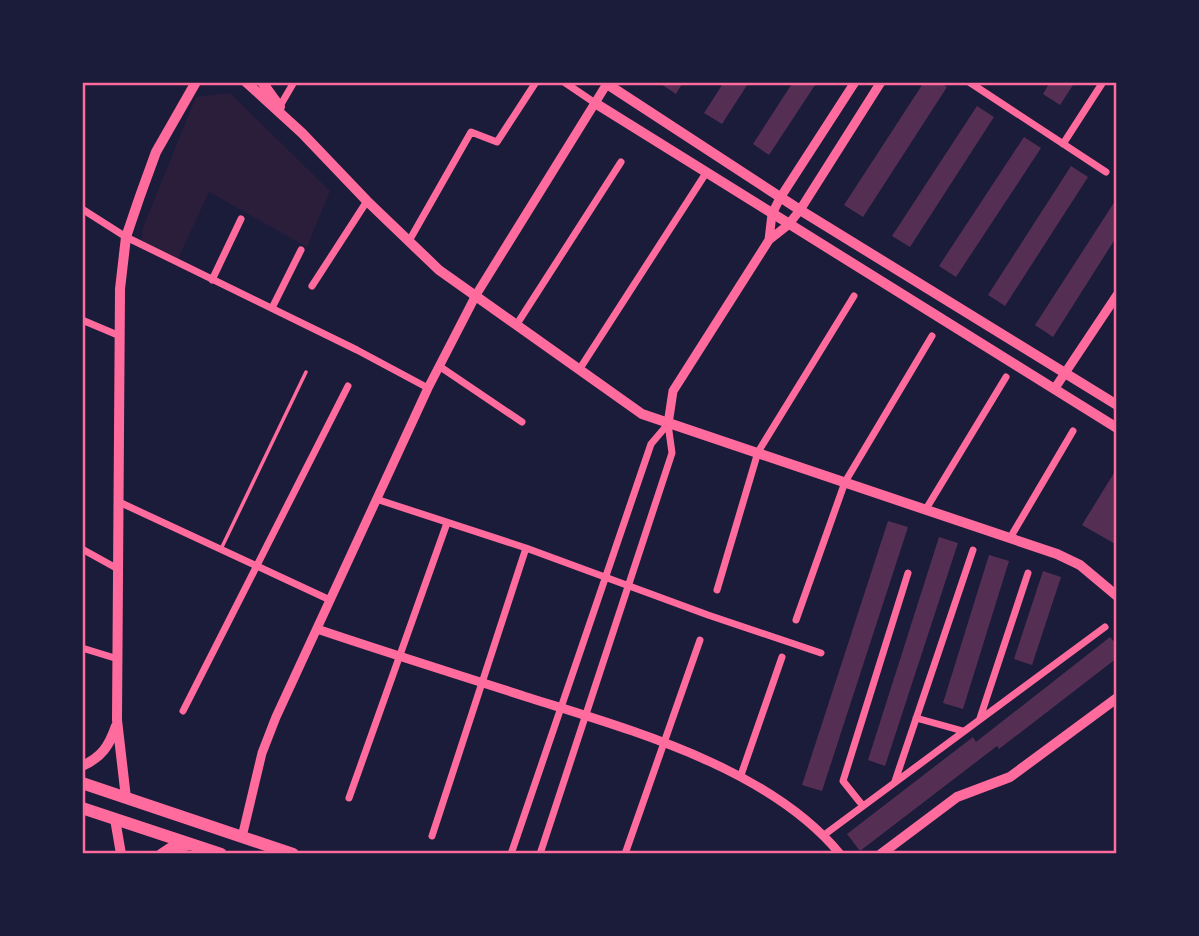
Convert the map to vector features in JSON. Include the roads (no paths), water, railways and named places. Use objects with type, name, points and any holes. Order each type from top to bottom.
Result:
[{"type":"highway","points":[[82,783],[293,854]]},
{"type":"highway","points":[[82,808],[220,854]]},
{"type":"main road","points":[[126,798],[117,720],[120,289],[126,237],[156,152],[196,82]]},
{"type":"main road","points":[[246,82],[302,133],[367,201],[439,270],[642,414],[1010,538],[1080,565],[1117,596]]},
{"type":"main road","points":[[262,82],[302,133]]},
{"type":"main road","points":[[607,83],[780,198],[1117,405]]},
{"type":"main road","points":[[595,103],[1117,428]]},
{"type":"main road","points":[[881,854],[957,797],[1010,776],[1117,698]]},
{"type":"main road","points":[[82,766],[97,759],[110,744],[117,720]]},
{"type":"main road","points":[[116,819],[121,854]]},
{"type":"main road","points":[[161,854],[170,848],[194,845]]},
{"type":"street","points":[[280,106],[294,82]]},
{"type":"street","points":[[409,241],[471,132],[497,142],[536,82]]},
{"type":"street","points":[[564,82],[595,103]]},
{"type":"street","points":[[769,240],[772,214],[780,198],[855,82]]},
{"type":"street","points":[[540,854],[672,453],[668,424],[673,391],[769,240],[788,225],[800,210],[881,82]]},
{"type":"street","points":[[1063,144],[1102,82]]},
{"type":"street","points":[[242,837],[262,753],[428,388],[476,295],[607,83]]},
{"type":"street","points":[[970,83],[1106,173]]},
{"type":"street","points":[[517,324],[621,162]]},
{"type":"street","points":[[579,370],[706,173]]},
{"type":"street","points":[[312,286],[367,201]]},
{"type":"street","points":[[82,209],[126,237],[428,388]]},
{"type":"street","points":[[212,279],[241,219]]},
{"type":"street","points":[[272,309],[301,250]]},
{"type":"street","points":[[1055,388],[1117,295]]},
{"type":"street","points":[[717,590],[758,452],[854,296]]},
{"type":"street","points":[[82,320],[120,336]]},
{"type":"street","points":[[796,620],[845,481],[932,336]]},
{"type":"street","points":[[439,366],[522,422]]},
{"type":"street","points":[[926,509],[1006,377]]},
{"type":"street","points":[[183,711],[348,386]]},
{"type":"street","points":[[511,854],[651,444],[668,424]]},
{"type":"street","points":[[1010,538],[1073,431]]},
{"type":"street","points":[[376,499],[526,548],[821,653]]},
{"type":"street","points":[[119,502],[330,600]]},
{"type":"street","points":[[349,798],[447,523]]},
{"type":"street","points":[[432,836],[526,548]]},
{"type":"street","points":[[82,549],[118,569]]},
{"type":"street","points":[[895,782],[973,550]]},
{"type":"street","points":[[863,806],[843,781],[908,573]]},
{"type":"street","points":[[980,719],[1028,573]]},
{"type":"street","points":[[824,835],[1105,627]]},
{"type":"street","points":[[317,629],[586,716],[741,775],[799,813],[824,835],[840,854]]},
{"type":"street","points":[[625,854],[700,640]]},
{"type":"street","points":[[86,650],[118,659]]},
{"type":"street","points":[[741,775],[782,657]]},
{"type":"street","points":[[916,718],[963,732]]},
{"type":"lane","points":[[220,549],[306,372]]}]
